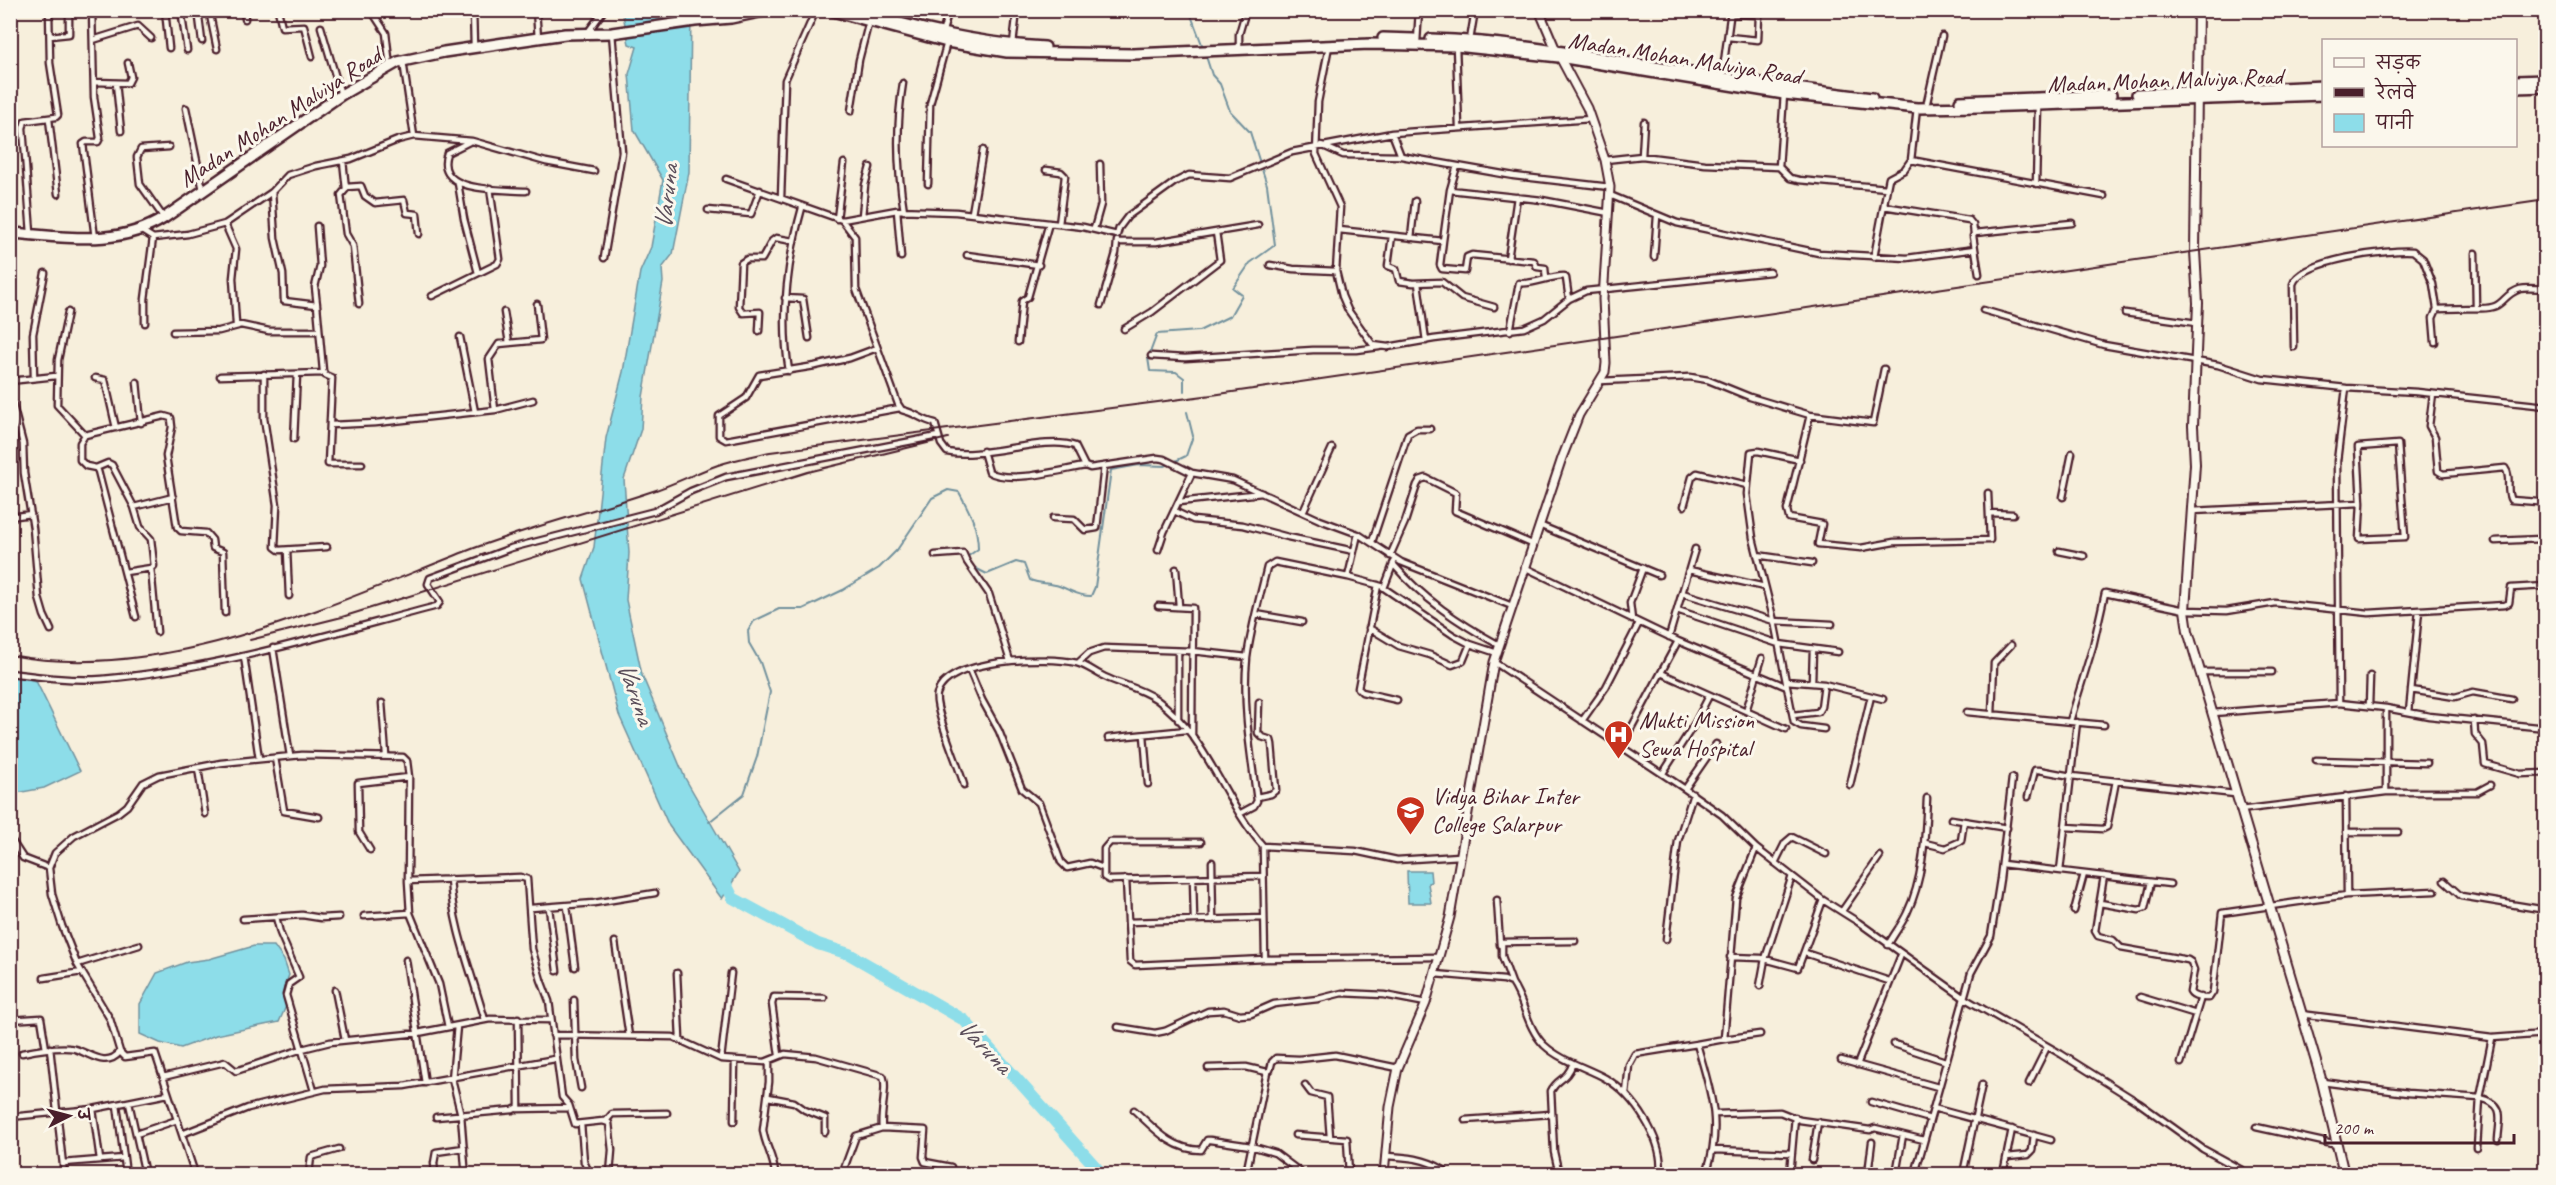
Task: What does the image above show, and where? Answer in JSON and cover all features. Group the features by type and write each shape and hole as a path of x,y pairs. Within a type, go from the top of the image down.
{"highway":[{"name":"Madan Mohan Malviya Road","path":"10,233 94,239 142,231 341,95 390,66 403,61 474,47 538,38 588,32 612,33 695,21 744,10"},
{"name":"Madan Mohan Malviya Road","path":"716,16 731,18 769,10"},
{"name":"Madan Mohan Malviya Road","path":"829,10 873,16"},
{"name":"Madan Mohan Malviya Road","path":"854,10 944,38 1007,52 1189,51 1470,40 1784,94 1917,108 2197,96 2322,95"},
{"name":"Madan Mohan Malviya Road","path":"944,38 1013,46 1189,51"},
{"name":"Madan Mohan Malviya Road","path":"1212,50 1330,40 1418,42 1558,54"},
{"path":"1558,54 1785,87 1927,102 2197,96 2322,86"},
{"path":"2517,81 2546,80"},
{"path":"2517,88 2546,87"}],"main road":[{"path":"2198,10 2195,251 2197,323 2192,511 2185,610 2188,631 2235,794 2322,1082 2343,1174"}],"street":[{"path":"31,234 23,128 25,121 49,119 58,115 50,63 49,10"},
{"path":"50,36 69,34 69,10"},
{"path":"92,10 94,82 100,139 83,144 94,239"},
{"path":"165,10 169,48"},
{"path":"181,10 187,50"},
{"path":"198,10 202,41"},
{"path":"209,10 217,49"},
{"path":"244,10 245,19"},
{"path":"278,10 282,27 304,26 312,57"},
{"path":"371,10 386,33 390,66"},
{"path":"473,10 474,47"},
{"path":"536,10 538,38"},
{"path":"588,32 604,10"},
{"path":"781,198 785,80 816,10"},
{"path":"928,184 929,111 949,10"},
{"path":"1013,46 1017,10"},
{"path":"1239,46 1239,34 1246,10"},
{"path":"1418,42 1419,10"},
{"path":"1470,40 1475,10"},
{"path":"1384,1174 1390,1107 1398,1068 1426,1003 1450,917 1494,662 1538,524 1579,415 1605,372 1608,351 1604,287 1610,191 1605,160 1591,119 1539,10"},
{"path":"1722,78 1731,12 1759,15 1758,40 1728,38"},
{"path":"851,111 873,16"},
{"path":"93,40 138,26 151,38"},
{"path":"321,27 341,95"},
{"path":"604,258 622,152 612,33"},
{"path":"1927,102 1942,36"},
{"path":"1329,46 1318,102 1318,160 1339,200 1336,271 1348,310 1373,345 1379,347"},
{"path":"1456,46 1459,127"},
{"path":"403,61 414,136"},
{"path":"94,82 128,83 131,80 128,63"},
{"path":"116,83 121,130"},
{"path":"903,83 898,129 900,186 904,211"},
{"path":"1779,168 1784,94"},
{"path":"2036,184 2038,104"},
{"path":"186,108 202,190"},
{"path":"1874,257 1889,178 1904,170 1911,159 1917,108"},
{"path":"49,119 58,194"},
{"path":"1101,305 1119,228 1128,216 1175,182 1189,175 1230,178 1292,152 1318,145 1392,133 1591,119"},
{"path":"1642,156 1644,122"},
{"path":"1392,133 1401,156"},
{"path":"142,231 153,238 188,234 225,224 272,192 281,179 296,171 343,161 414,136 472,141 546,162 594,171"},
{"path":"472,141 450,150 445,159 448,174 458,183 526,191"},
{"path":"1318,145 1343,155 1401,156 1610,191 1656,216 1677,223 1819,253 1874,257 1922,257 1975,249"},
{"path":"164,218 140,184 137,157 141,149 169,147"},
{"path":"972,213 983,150"},
{"path":"1605,160 1642,156 1705,164 1779,168 1790,178 1799,180 1887,188"},
{"path":"1911,159 2104,196"},
{"path":"343,161 346,187 345,192 340,195 346,234 353,246 359,304"},
{"path":"844,163 839,220 855,237 856,289 900,408"},
{"path":"1094,229 1101,204 1100,164"},
{"path":"1457,166 1450,190 1440,265 1442,269 1465,272 1469,255 1534,261 1537,267 1545,268 1546,278"},
{"path":"862,216 865,185 870,167"},
{"path":"1046,170 1061,172 1065,176 1059,224"},
{"path":"726,179 839,220 897,210 972,213 1094,229 1117,235"},
{"path":"458,183 464,219 478,273"},
{"path":"346,187 361,186 365,196 375,203 404,200 407,213 417,214 419,234"},
{"path":"432,296 497,264 501,255 490,188"},
{"path":"708,210 751,214 760,190"},
{"path":"1450,190 1516,197 1609,213"},
{"path":"272,192 276,238 283,274 284,301 317,305"},
{"path":"1508,259 1516,197"},
{"path":"1411,238 1415,201"},
{"path":"1884,206 1969,220 1973,225 1979,274"},
{"path":"789,371 784,339 786,298 793,241 802,208"},
{"path":"897,210 901,257"},
{"path":"1654,257 1656,216"},
{"path":"1018,342 1022,301 1028,297 1039,265 1049,223"},
{"path":"225,224 236,249 233,278 234,321 238,326"},
{"path":"1974,234 2072,224"},
{"path":"1117,242 1156,242 1258,225"},
{"path":"317,226 320,266 315,287 324,373"},
{"path":"1339,230 1443,241"},
{"path":"1125,329 1152,312 1220,260 1216,232"},
{"path":"1392,236 1388,267 1396,270 1399,281 1442,282 1462,298 1494,308"},
{"path":"145,323 145,299 153,238"},
{"path":"759,331 760,312 743,313 739,307 741,263 747,259 762,259 776,238 793,241"},
{"path":"2294,347 2293,284 2298,275 2314,267 2360,255 2413,251 2423,259 2433,284 2437,309 2433,318 2435,342"},
{"path":"2475,253 2476,308"},
{"path":"968,255 1039,265"},
{"path":"1270,265 1293,269 1336,271"},
{"path":"1151,356 1185,358 1314,350 1357,350 1510,331 1535,324 1569,299 1586,291 1604,287 1770,272"},
{"path":"34,378 33,334 45,273"},
{"path":"1510,331 1518,284 1530,284 1546,278 1566,277 1569,299"},
{"path":"1418,283 1426,341"},
{"path":"2437,309 2489,309 2500,306 2519,290 2546,289"},
{"path":"786,298 803,299 809,338"},
{"path":"495,410 489,358 497,345 541,340 537,304"},
{"path":"1983,310 2104,345 2196,363 2218,365 2262,379 2546,406"},
{"path":"68,312 56,376 57,405 84,435"},
{"path":"504,312 509,344"},
{"path":"2125,313 2197,323"},
{"path":"173,332 219,331 238,326 269,331 319,331"},
{"path":"460,337 475,412"},
{"path":"877,348 850,358 789,371 764,373 756,378 746,398 719,416 720,438 735,438 900,408 914,412 922,419 934,423 947,452 983,452 1069,444 1079,451 1085,466"},
{"path":"1600,381 1674,377 1699,379 1810,415 1873,423 1884,369"},
{"path":"220,376 324,373 332,378 328,464 362,464"},
{"path":"264,374 264,418 277,505 276,550 327,547"},
{"path":"294,439 297,374"},
{"path":"10,381 56,376"},
{"path":"95,378 105,380 116,428"},
{"path":"137,382 141,423"},
{"path":"2339,703 2337,461 2346,388"},
{"path":"10,394 23,444 24,473 31,514 39,598 51,630"},
{"path":"2433,394 2429,426 2435,437 2438,471 2443,474 2505,468 2508,473 2508,495 2511,500 2538,502 2542,505 2543,534 2541,539 2495,541"},
{"path":"331,425 376,423 495,410 533,400"},
{"path":"1810,415 1787,510 1789,518 1822,524 1818,544 1861,548 1894,542 1990,540 1989,493"},
{"path":"84,435 164,416 171,418 172,427 166,456 178,530 206,533 212,540 213,548 224,555 225,613"},
{"path":"1372,543 1408,434 1417,429 1430,429"},
{"path":"84,435 80,443 80,460 86,466 96,468 108,463 112,465 134,507 140,527 151,539 154,563 151,568 157,632"},
{"path":"10,674 53,679 102,679 244,656 437,606 440,602 439,597 428,584 430,578 511,548 655,511 691,491 726,477 938,436"},
{"path":"2398,444 2405,537 2359,539 2361,503 2358,447 2398,444"},
{"path":"1303,512 1332,448"},
{"path":"1800,460 1758,451 1751,452 1747,485 1748,507 1793,715 1797,725 1824,729"},
{"path":"983,452 989,472 999,476 1032,475 1085,466 1164,459 1192,473 1221,477 1358,534 1390,556 1425,597 1498,649"},
{"path":"2063,497 2072,453"},
{"path":"1053,518 1074,519 1085,530 1097,528 1104,466"},
{"path":"96,468 111,511 136,617"},
{"path":"1158,550 1192,473"},
{"path":"1684,506 1692,477 1697,473 1747,485"},
{"path":"1390,556 1405,522 1419,480 1426,478 1456,493 1455,512 1532,544"},
{"path":"1179,502 1262,493"},
{"path":"134,507 173,497"},
{"path":"2192,511 2361,503"},
{"path":"1174,512 1193,520 1243,525 1354,551"},
{"path":"1989,513 2013,514"},
{"path":"10,517 31,514"},
{"path":"1538,524 1659,575"},
{"path":"1348,577 1358,534"},
{"path":"1669,637 1695,549"},
{"path":"287,550 289,596"},
{"path":"2059,551 2084,556"},
{"path":"935,555 963,553 989,594 1010,661"},
{"path":"1757,555 1812,563"},
{"path":"1241,813 1256,804 1257,797 1246,703 1247,657 1267,567 1270,564 1275,562 1378,585 1470,644 1498,649"},
{"path":"1384,588 1394,562"},
{"path":"1394,562 1512,606"},
{"path":"1524,567 1669,637 1757,674 1787,684 1812,682 1883,699"},
{"path":"125,572 151,568"},
{"path":"1632,620 1630,603 1643,568"},
{"path":"1176,569 1179,606"},
{"path":"1689,570 1765,587"},
{"path":"1378,585 1358,688 1362,692 1396,700"},
{"path":"2060,871 2073,721 2105,593 2185,610 2227,611 2275,603 2369,613 2505,605 2509,603 2511,588 2546,586"},
{"path":"1682,593 1774,621 1832,624"},
{"path":"1158,606 1193,608 1192,735"},
{"path":"1677,610 1779,644 1838,652"},
{"path":"2409,712 2419,611"},
{"path":"1256,614 1302,622"},
{"path":"1582,721 1606,687 1639,623"},
{"path":"1369,628 1399,646 1430,655 1452,665 1462,661 1470,644"},
{"path":"1621,747 1678,641"},
{"path":"1992,715 1994,663 2011,645"},
{"path":"273,648 290,756"},
{"path":"1078,663 1089,653 1104,648 1192,651 1247,657"},
{"path":"1812,682 1813,649"},
{"path":"1178,651 1178,720"},
{"path":"244,656 260,759"},
{"path":"1746,711 1762,658"},
{"path":"964,784 937,711 936,700 937,691 944,682 969,669 1010,661 1044,660 1078,663 1156,699 1192,735 1263,846 1265,959"},
{"path":"1494,662 1663,773 1722,815 1756,848 1823,900 1842,911 1964,999 2139,1103 2203,1149 2250,1174"},
{"path":"969,669 982,700 999,731 1022,789 1034,797 1042,810 1061,862 1068,868 1090,863 1103,868"},
{"path":"2201,672 2272,672"},
{"path":"1661,673 1786,729"},
{"path":"2369,706 2370,676"},
{"path":"1793,715 1818,712 1821,707 1824,684"},
{"path":"2411,690 2455,697 2474,692 2512,699"},
{"path":"1663,773 1695,723 1709,696"},
{"path":"1850,785 1871,696"},
{"path":"1257,797 1274,793 1276,785 1271,740 1258,733 1259,702"},
{"path":"382,703 386,755"},
{"path":"2213,713 2339,703 2546,728"},
{"path":"2386,708 2386,792"},
{"path":"1967,712 2104,724"},
{"path":"2474,720 2475,734 2483,744 2485,764 2520,774 2546,773"},
{"path":"1108,738 1187,730"},
{"path":"1144,735 1148,784"},
{"path":"1685,789 1716,744"},
{"path":"195,1174 155,1053 125,1057 120,1052 110,1019 77,964 52,894 49,868 55,853 74,836 127,806 143,783 159,775 290,756 386,755 403,757 407,761 409,777 410,913 439,984 448,1027"},
{"path":"275,758 284,811 319,817"},
{"path":"2316,760 2427,763"},
{"path":"198,768 205,813"},
{"path":"2028,797 2035,770 2235,794"},
{"path":"370,850 359,832 358,783 409,777"},
{"path":"1941,1174 1916,1172 1971,973 1991,936 2012,778"},
{"path":"2065,826 2103,829 2108,827 2116,781"},
{"path":"2240,810 2386,792 2477,792 2490,785"},
{"path":"1666,939 1678,841 1692,794"},
{"path":"2346,796 2347,895"},
{"path":"1888,945 1907,913 1925,843 1927,798"},
{"path":"1951,819 2007,828"},
{"path":"1925,843 1945,848 1961,841 1964,821"},
{"path":"2346,832 2398,832"},
{"path":"1775,863 1785,843 1792,837 1826,854"},
{"path":"10,838 23,858 49,868"},
{"path":"1201,842 1110,842 1104,846 1105,879 1262,876"},
{"path":"1263,846 1355,850 1397,860 1460,856"},
{"path":"1724,1039 1736,898 1756,848"},
{"path":"1842,911 1880,856"},
{"path":"1212,861 1213,920"},
{"path":"2002,864 2169,884"},
{"path":"2074,911 2084,874"},
{"path":"1760,986 1792,876"},
{"path":"2104,876 2095,932 2098,936 2113,940 2121,948 2191,962 2193,970 2190,992 2193,996 2209,998 2213,992 2222,913 2347,895 2435,891"},
{"path":"408,881 524,877 529,883 532,949 549,1001 555,1059 562,1097 570,1108 573,1122 581,1124 606,1121"},
{"path":"1193,878 1194,920"},
{"path":"450,879 460,942 485,1020"},
{"path":"1126,879 1130,961 1135,965 1265,959 1438,957"},
{"path":"2444,881 2461,896 2546,910"},
{"path":"2100,903 2145,908 2151,882"},
{"path":"531,908 567,906 655,893"},
{"path":"1497,900 1502,956 1524,1011 1542,1042 1553,1052 1608,1080 1626,1095 1657,1141 1661,1160 1660,1174"},
{"path":"1730,957 1766,959 1798,968 1823,900"},
{"path":"567,906 575,967"},
{"path":"549,908 557,971"},
{"path":"364,916 410,913"},
{"path":"243,919 302,915 339,917"},
{"path":"276,917 280,933 299,977 289,984 286,995 314,1091"},
{"path":"1128,922 1263,918"},
{"path":"1500,945 1506,941 1575,942"},
{"path":"615,942 629,1036"},
{"path":"77,964 139,945"},
{"path":"1805,953 1890,981"},
{"path":"1857,1065 1901,955"},
{"path":"406,960 425,1083"},
{"path":"45,978 81,972"},
{"path":"721,1059 731,972"},
{"path":"677,973 680,1039"},
{"path":"1435,974 1504,980 1512,983"},
{"path":"334,990 345,1040"},
{"path":"1118,1027 1155,1033 1165,1031 1208,1011 1224,1010 1239,1015 1251,1014 1274,1004 1318,999 1342,993 1384,995 1426,1003"},
{"path":"779,1055 772,1004 774,997 824,998"},
{"path":"2139,997 2196,1014"},
{"path":"2181,1063 2201,997"},
{"path":"574,1000 576,1060 581,1089"},
{"path":"2301,1014 2492,1038 2546,1034"},
{"path":"10,1020 41,1018 48,1048 64,1174"},
{"path":"163,1077 225,1062 236,1071 302,1049 345,1040 418,1033 485,1020 518,1018 551,1020"},
{"path":"517,1109 520,1103 518,1018"},
{"path":"456,1026 453,1079 461,1115 465,1166"},
{"path":"1626,1095 1629,1065 1635,1054 1760,1034"},
{"path":"552,1035 661,1036 680,1039 721,1059 735,1061 769,1061 779,1055 816,1056 883,1076 886,1084 881,1106 882,1128"},
{"path":"2477,1148 2481,1098 2492,1038"},
{"path":"1697,1044 1716,1114 1714,1150 1707,1171"},
{"path":"1894,1044 1945,1061"},
{"path":"22,1053 48,1048 71,1047 98,1059 116,1056 120,1052"},
{"path":"2029,1083 2047,1047"},
{"path":"1246,1174 1267,1072 1276,1058 1299,1059 1335,1055 1398,1068"},
{"path":"182,1134 248,1108 314,1091 346,1087 386,1089 453,1079 555,1059"},
{"path":"1841,1060 1938,1087"},
{"path":"734,1122 735,1061"},
{"path":"769,1061 764,1137 773,1157 775,1174"},
{"path":"1559,1174 1554,1152 1551,1091 1556,1083 1568,1076 1573,1063"},
{"path":"1208,1068 1246,1067 1267,1072"},
{"path":"2322,1082 2408,1093 2481,1098 2495,1103 2499,1109 2498,1140"},
{"path":"1963,1174 1982,1084"},
{"path":"1305,1085 1311,1093 1327,1097 1330,1137"},
{"path":"10,1117 93,1109 168,1094"},
{"path":"768,1097 794,1102 805,1110 822,1114 825,1118 825,1132"},
{"path":"1871,1102 1930,1119"},
{"path":"129,1103 145,1174"},
{"path":"117,1105 126,1174"},
{"path":"1933,1107 2051,1140"},
{"path":"436,1118 517,1109 570,1108"},
{"path":"93,1109 100,1160"},
{"path":"1134,1110 1162,1136 1177,1146 1201,1150 1207,1140 1251,1146 1275,1153 1303,1174"},
{"path":"1716,1114 1774,1111 1818,1122 1870,1130 1875,1128 1924,1140"},
{"path":"606,1121 607,1117 612,1114 667,1113"},
{"path":"1464,1120 1551,1114"},
{"path":"1790,1174 1795,1117"},
{"path":"136,1134 177,1120"},
{"path":"606,1121 610,1127 612,1150 610,1174"},
{"path":"1812,1160 1818,1122"},
{"path":"581,1124 584,1162 590,1174"},
{"path":"2256,1127 2337,1145"},
{"path":"842,1174 856,1136 882,1128 925,1130 923,1157 925,1162 951,1167"},
{"path":"2004,1174 2012,1129"},
{"path":"1295,1135 1345,1138 1348,1142 1349,1174"},
{"path":"1896,1174 1903,1135"},
{"path":"2007,1158 2028,1155 2032,1151 2034,1135"},
{"path":"1868,1174 1872,1142"},
{"path":"435,1174 434,1156 436,1152 464,1148"},
{"path":"309,1174 311,1157 339,1149"},
{"path":"1714,1150 1792,1153"},
{"path":"1385,1156 1417,1158 1435,1164 1444,1170"},
{"path":"63,1163 124,1158"},
{"path":"639,1174 675,1174"}],"water":[{"path":"616,11 691,11 689,172 673,254 662,268 663,282 643,397 641,429 624,479 629,553 626,600 642,675 685,778 739,872 722,899 669,826 619,715 583,579 594,547 606,438 623,372 640,272 651,247 663,180 634,130 629,74 637,47 629,44 623,15"},
{"path":"11,675 36,681 80,771 44,788 17,793 11,777"},
{"path":"1407,871 1430,871 1431,882 1428,883 1431,903 1408,903"},
{"path":"254,946 274,946 284,960 289,975 284,988 287,1004 279,1022 216,1035 181,1048 160,1043 140,1034 140,1004 157,973 187,962 209,959"}],"waterway":[{"path":"1189,10 1203,47"},
{"path":"1184,391 1184,378 1176,372 1150,371 1148,358 1157,334 1199,331 1230,316 1242,295 1233,288 1250,263 1275,245 1267,185 1250,132 1230,111 1220,84 1212,75 1205,53"},
{"path":"709,822 744,794 757,757 770,692 760,662 749,643 748,631 754,621 779,609 803,609 843,590 879,568 897,550 932,498 948,490 959,492 975,527 978,549 967,557 973,567 987,574 1016,562 1024,564 1030,580 1091,596 1095,587 1111,470 1139,465 1165,466 1186,456 1193,436 1187,412"},
{"name":"Varuna","path":"722,876 733,898 818,944 849,954 964,1020 1102,1174"}],"railway":[{"path":"10,655 68,661 126,659 184,650 242,635 356,595 487,543 627,500 724,463 770,452 1212,395 2546,200"},
{"path":"250,640 342,617 808,472 948,438"}],"place":[{"name":"Mukti Mission Sewa Hospital","path":"1618,760"},
{"name":"Vidya Bihar Inter College Salarpur","path":"1411,836"}]}
